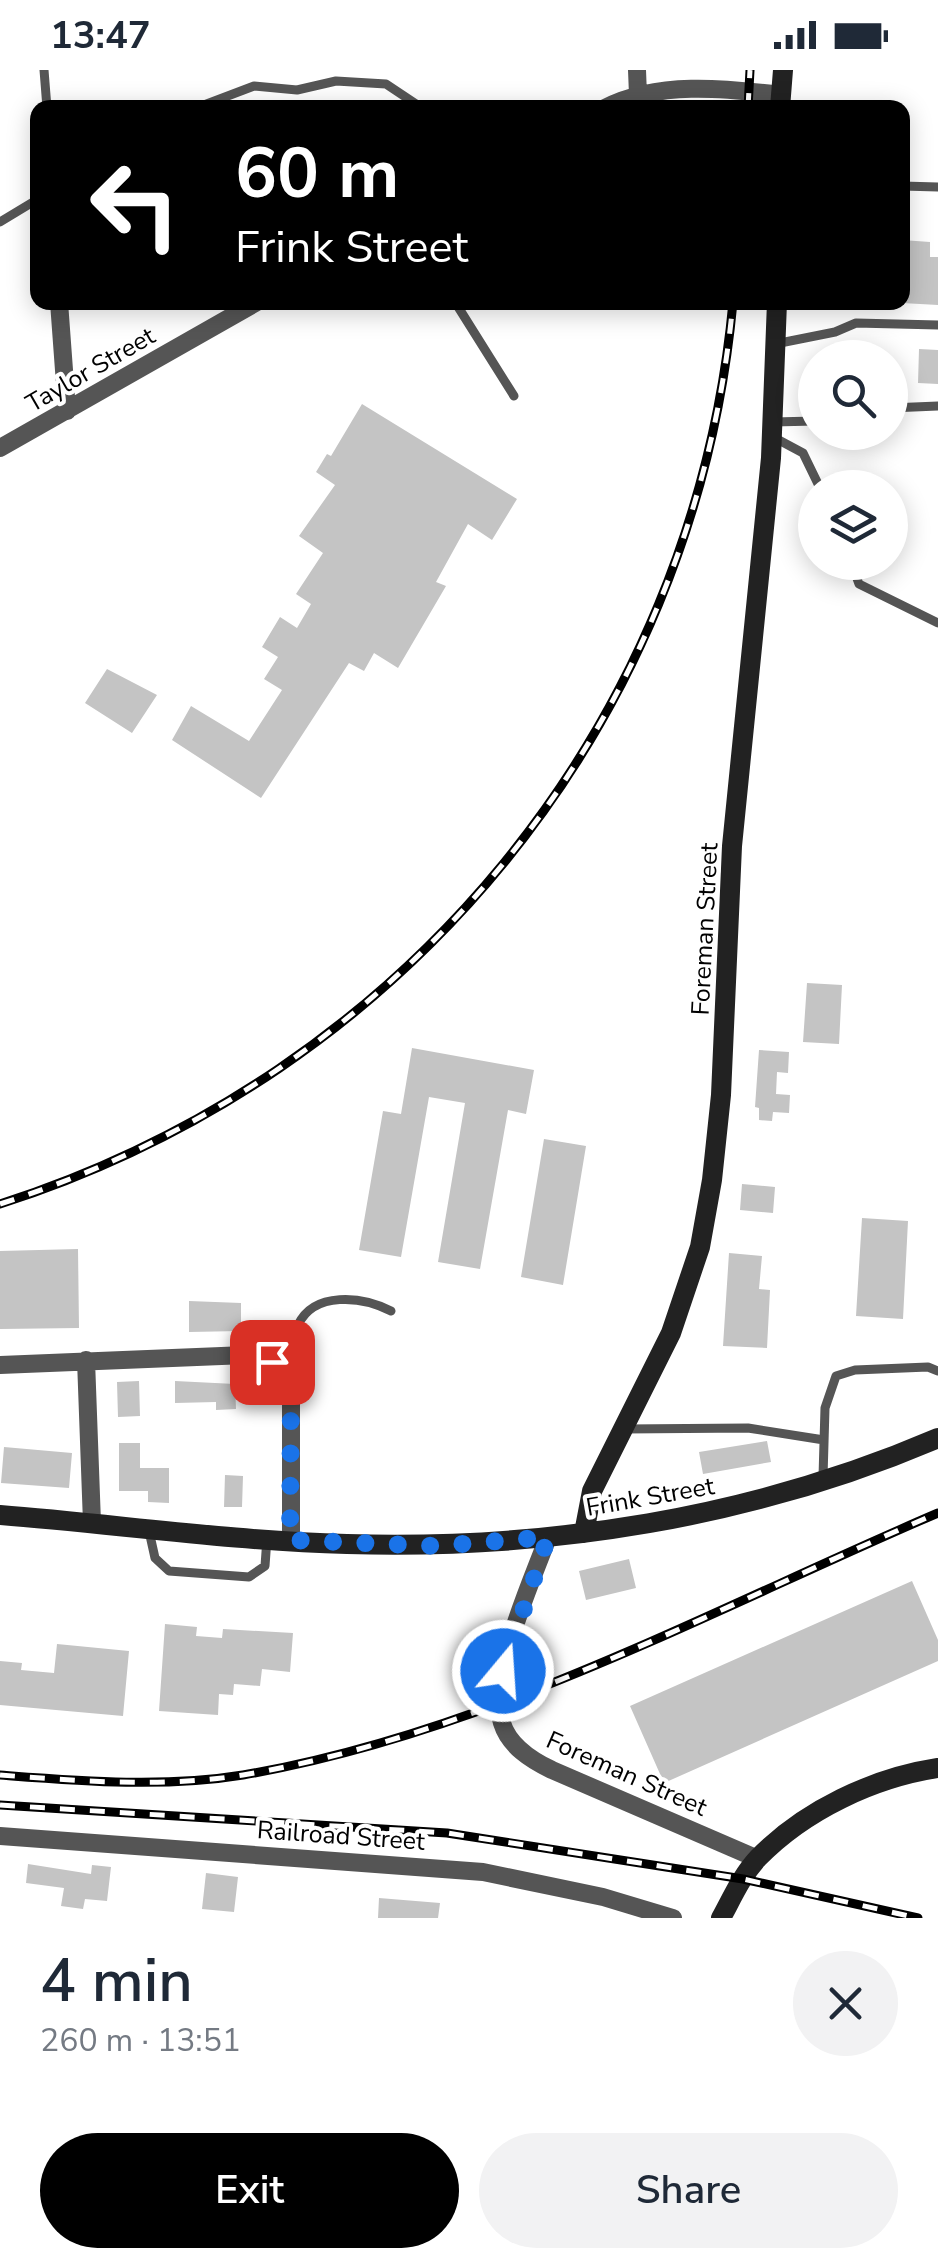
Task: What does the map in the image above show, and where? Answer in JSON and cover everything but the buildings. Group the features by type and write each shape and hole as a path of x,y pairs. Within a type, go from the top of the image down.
{"street":[{"path":"637,70 638,95"},
{"path":"780,100 783,70"},
{"path":"625,100 638,95 711,90 774,100"},
{"path":"60,310 66,411"},
{"name":"Taylor Street","path":"0,448 244,310"},
{"name":"Foreman Street","path":"584,1533 592,1492 658,1363 689,1284 712,1180 721,1096 732,846 773,429 777,310"},
{"path":"0,1365 246,1355 272,1362 282,1371 291,1396 290,1540"},
{"path":"86,1360 92,1523"},
{"name":"Frink Street","path":"0,1515 290,1540 437,1546 548,1537 740,1506 823,1481 938,1438"},
{"name":"Foreman Street","path":"548,1537 503,1671 499,1704 509,1737 539,1764 758,1859"},
{"path":"722,1918 758,1859 818,1811 900,1775 938,1768"},
{"name":"Railroad Street","path":"0,1836 484,1872 603,1897 673,1918"}],"lane":[{"path":"44,70 46,100"},
{"path":"217,100 254,86 298,90 336,81 386,84 410,100"},
{"path":"910,186 938,187"},
{"path":"0,222 30,204"},
{"path":"460,310 514,396"},
{"path":"775,344 836,332 856,323 938,326"},
{"path":"908,407 938,406"},
{"path":"773,429 798,424"},
{"path":"773,429 803,453 811,470"},
{"path":"858,580 938,622"},
{"path":"282,1371 297,1326 313,1306 331,1300 368,1302 391,1311"},
{"path":"823,1481 825,1408 836,1376 855,1370 928,1367 938,1371"},
{"path":"624,1429 748,1428 824,1440"},
{"path":"148,1528 155,1558 169,1571 249,1577 265,1566 267,1538"}],"railway":[{"path":"748,100 750,70"},
{"path":"0,1204 146,1146 279,1068 399,974 503,864 590,740 659,604 707,457 732,310"},
{"path":"0,1775 183,1781 243,1775 334,1756 423,1730 597,1665 938,1513"},
{"path":"0,1805 447,1833 743,1879 918,1918"}],"route":[{"path":"272,1362 282,1371 291,1396 290,1540 437,1546 548,1537 503,1671"}]}
